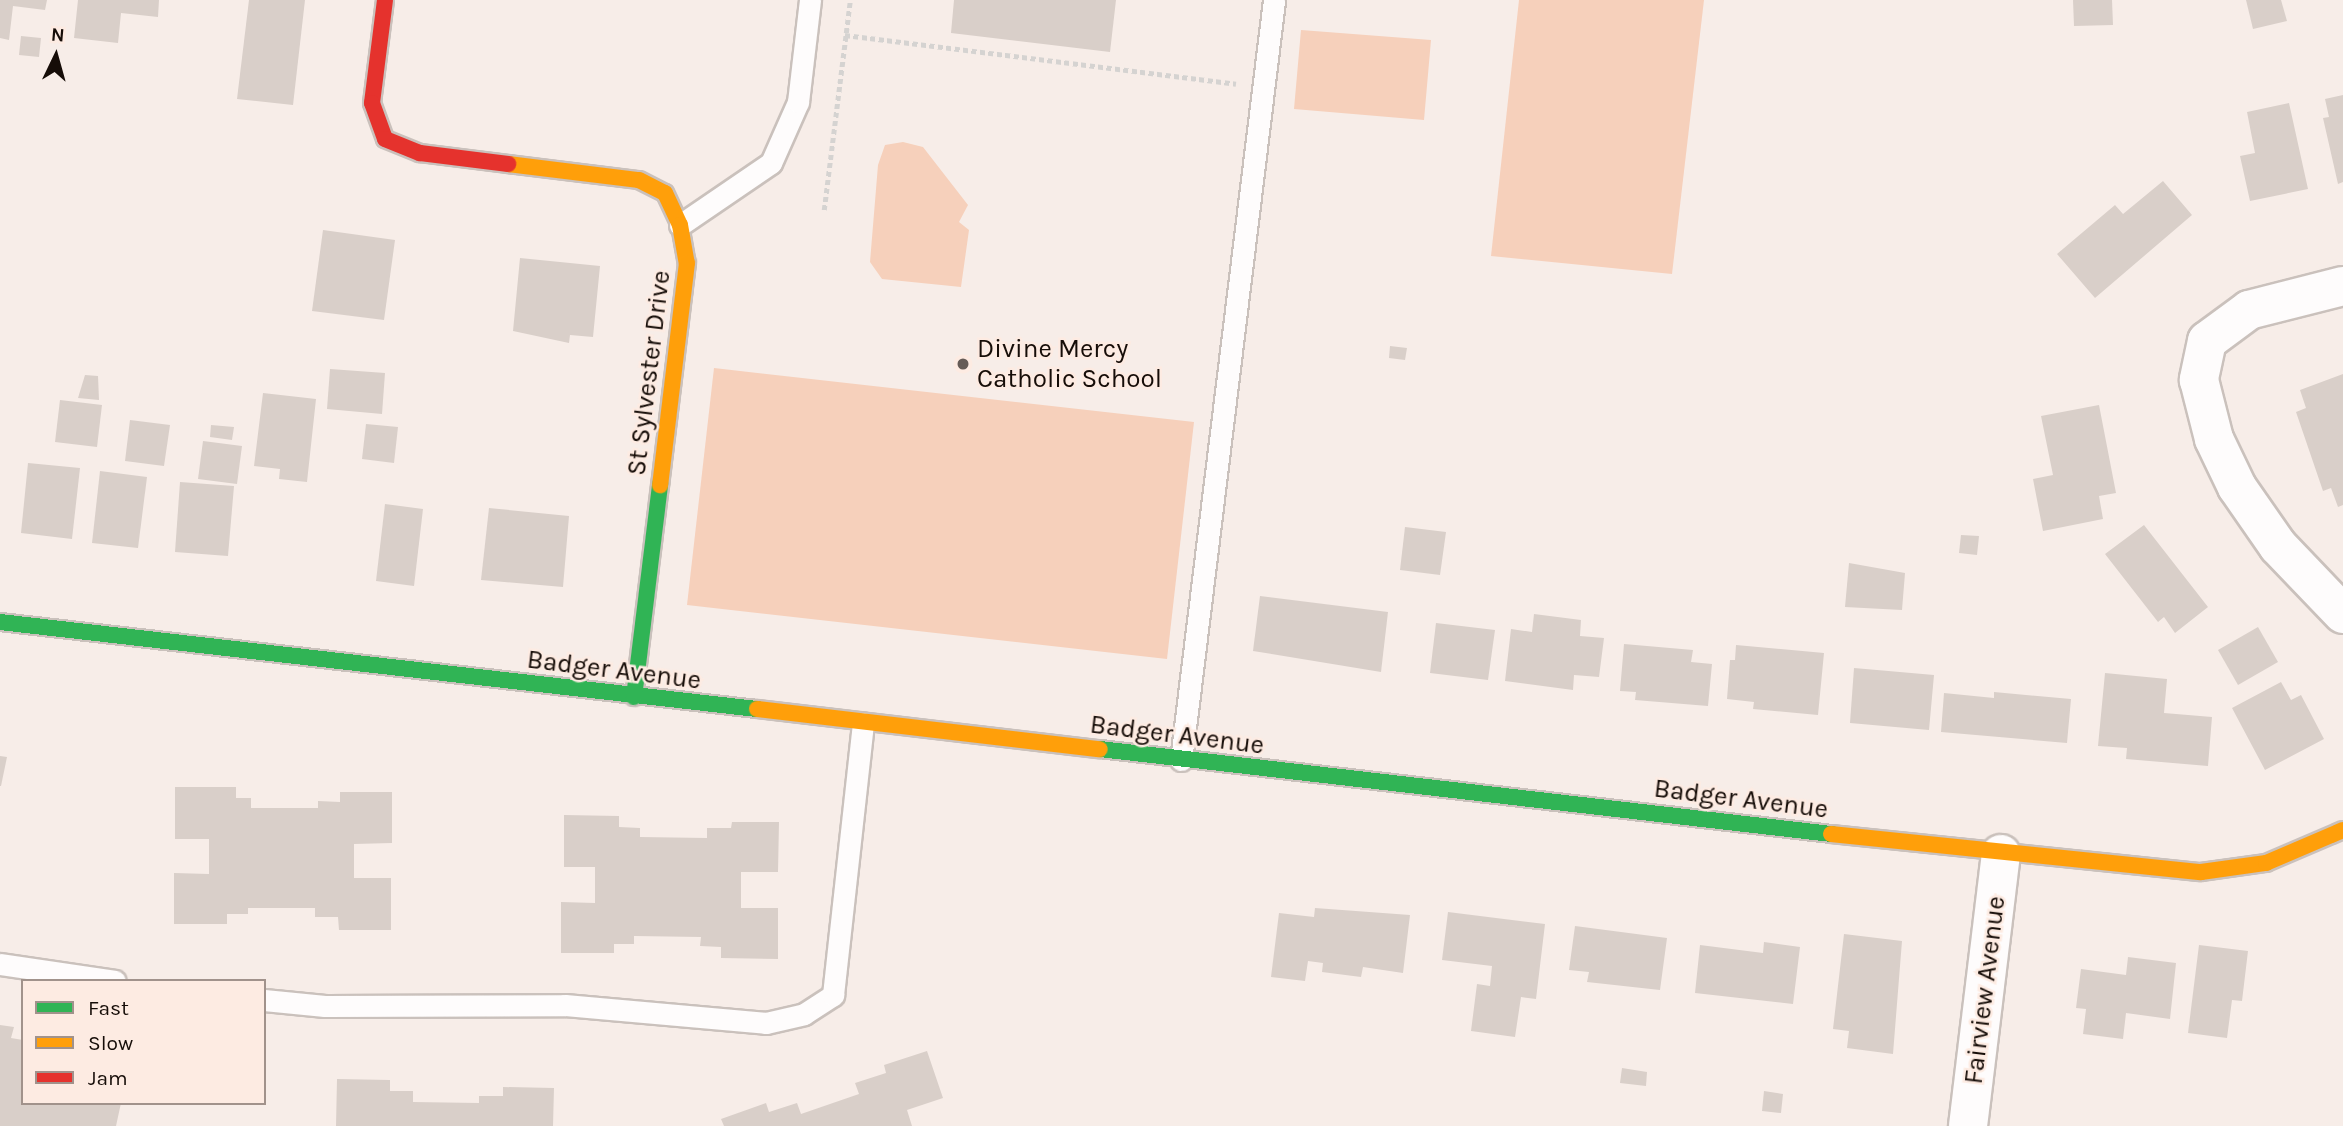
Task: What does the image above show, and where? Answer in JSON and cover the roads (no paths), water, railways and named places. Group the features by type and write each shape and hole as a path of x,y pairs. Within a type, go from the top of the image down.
{"street":[{"name":"St Sylvester Drive","path":"384,0 372,103 385,139 420,153 639,180 665,193 680,225 687,263 634,697"},
{"path":"2343,286 2249,310 2207,341 2199,380 2214,439 2237,487 2278,546 2343,614"},
{"name":"Badger Avenue","path":"0,622 2001,854 2201,872 2266,863 2343,830"},
{"name":"Fairview Avenue","path":"1968,1126 2001,854"}],"lane":[{"path":"680,225 771,163 797,102 810,0"},
{"path":"1181,760 1274,0"},
{"path":"266,1000 325,1006 565,1005 766,1023 804,1014 833,995 863,724"},
{"path":"0,964 101,979"}],"place":[{"name":"Divine Mercy Catholic School","path":"963,364"}]}
